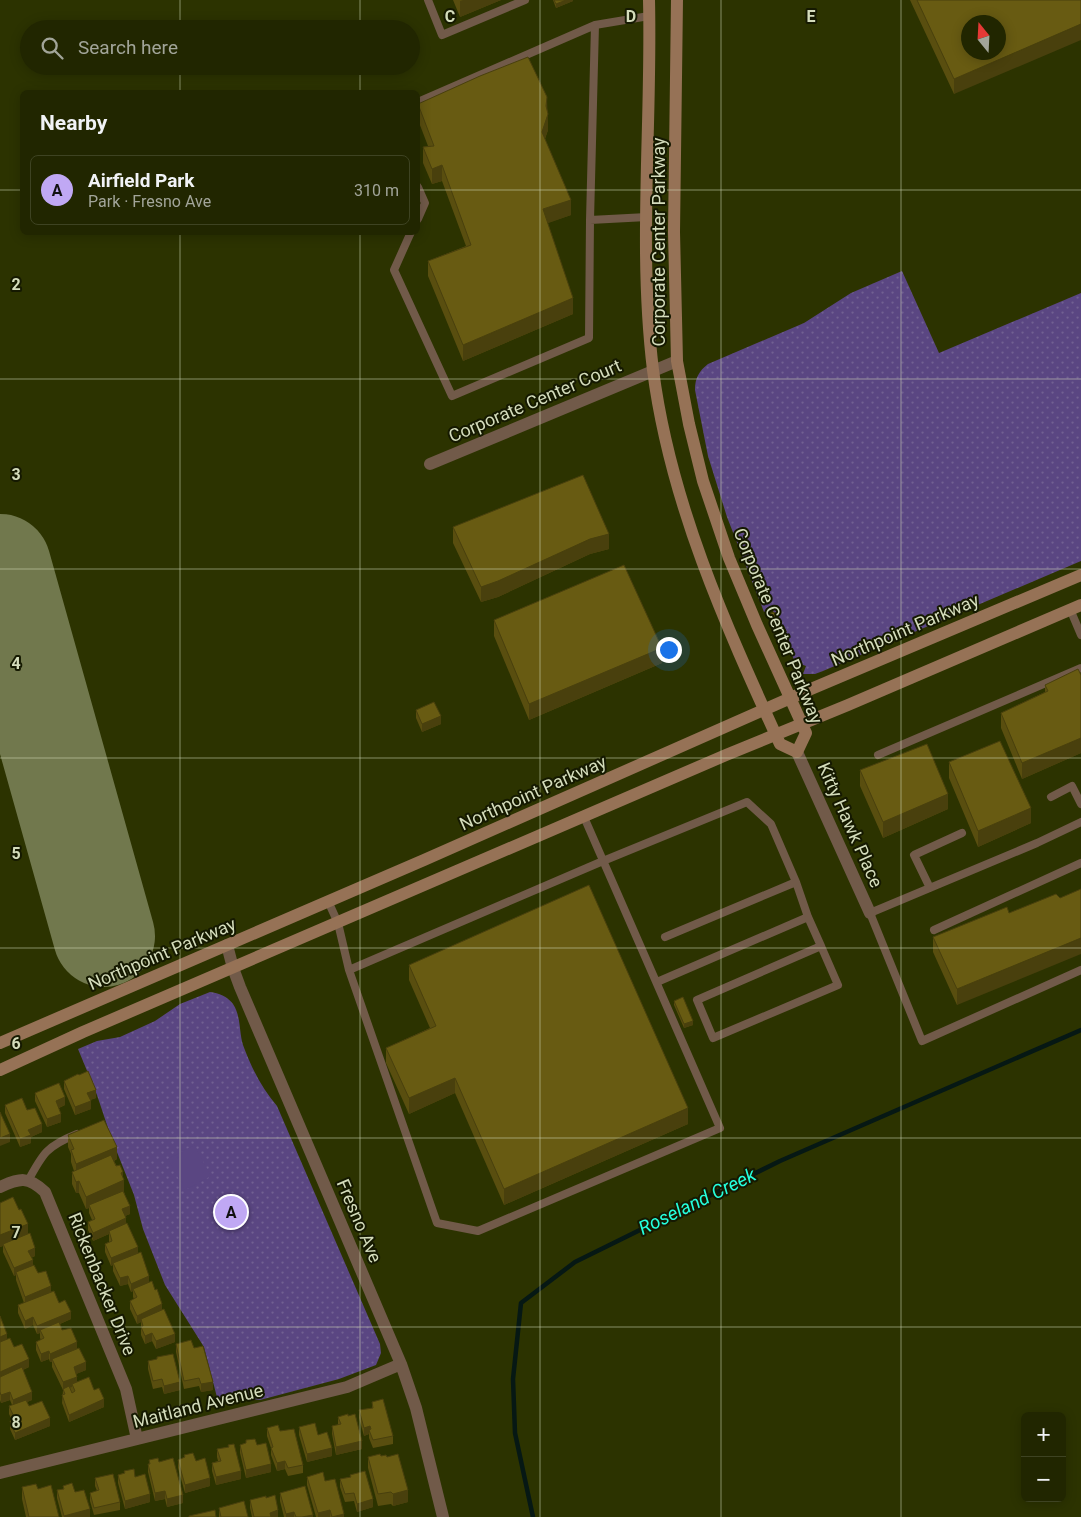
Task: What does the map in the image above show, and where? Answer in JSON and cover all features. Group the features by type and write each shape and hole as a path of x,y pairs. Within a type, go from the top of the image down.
{"street":[{"name":"Corporate Center Parkway","path":"649,0 646,288 654,371 669,460 692,534 716,600 764,710 780,744 797,752 806,733 728,558 703,481 689,424 678,361 674,232 676,0"},
{"name":"Corporate Center Court","path":"430,464 678,361"},
{"name":"Northpoint Parkway","path":"0,1043 790,698 1081,574"},
{"path":"0,1070 233,968 1075,607"},
{"name":"Kitty Hawk Place","path":"797,752 870,913"},
{"name":"Fresno Ave","path":"227,945 233,968 401,1364 416,1408 443,1517"},
{"path":"0,1187 23,1179 28,1181"},
{"name":"Rickenbacker Drive","path":"28,1181 35,1183 45,1192 126,1389 138,1439"},
{"name":"Maitland Avenue","path":"0,1474 347,1387 401,1364"}],"lane":[{"path":"428,0 442,35 525,0"},
{"path":"420,101 595,25 649,16"},
{"path":"410,235 394,270 452,396 589,338 595,25"},
{"path":"420,192 425,203 420,214"},
{"path":"590,220 647,217"},
{"path":"1075,607 1081,635"},
{"path":"878,754 1081,668"},
{"path":"1051,797 1081,782"},
{"path":"1072,786 1081,804"},
{"path":"348,970 603,861 747,802 772,824 808,917 821,946 838,985 713,1038 697,1000 821,946"},
{"path":"328,901 338,923 348,970 436,1223 478,1231 720,1128 584,817"},
{"path":"1081,822 1037,843 870,913 922,1041 1081,970"},
{"path":"930,888 914,855 962,833"},
{"path":"934,930 1081,863"},
{"path":"664,937 796,882"},
{"path":"657,982 808,917"},
{"path":"28,1181 40,1159 50,1147 56,1142 82,1132"}],"shaded area":[{"path":"902,271 939,353 1081,293 1081,561 823,671 815,674 803,674 806,666 795,662 787,644 789,642 788,639 785,640 783,634 787,632 784,626 780,628 772,609 764,612 727,517 708,456 695,390 696,382 702,369 708,364 804,323 851,293"},
{"path":"210,992 225,997 231,1001 236,1009 243,1045 257,1077 277,1106 380,1344 381,1353 376,1365 339,1379 260,1400 246,1398 219,1405 204,1347 165,1285 143,1229 134,1195 78,1049 97,1041 120,1037 155,1021 180,1004"},
{"path":"194,1145 211,1176 185,1190 168,1159"}],"building":[{"path":"554,0 566,0 556,4"},
{"path":"917,0 1081,0 1081,24 1006,56 1006,15 961,15 961,60 998,60 954,79"},
{"path":"528,57 547,97 546,106 548,114 542,132 571,200 543,209 573,298 463,345 428,261 471,245 442,165 432,169 423,147 434,146 420,109 420,103"},
{"path":"583,475 609,534 590,539 481,587 453,527"},
{"path":"624,565 662,648 529,704 494,620"},
{"path":"774,612 776,617 773,618 771,613"},
{"path":"1078,669 1081,675 1081,738 1022,763 1001,713 1048,691 1045,685"},
{"path":"434,702 441,716 422,724 416,710"},
{"path":"1000,741 1031,808 978,831 949,762"},
{"path":"927,744 948,794 883,822 860,770"},
{"path":"589,885 688,1108 504,1189 455,1078 409,1098 386,1048 436,1026 409,965"},
{"path":"1081,889 1081,938 957,989 933,937 1007,907 1009,913 1056,894 1060,898"},
{"path":"683,997 693,1021 684,1024 674,1001"},
{"path":"88,1071 96,1090 87,1093 91,1101 75,1107 64,1081"},
{"path":"59,1083 65,1097 56,1101 61,1114 47,1119 35,1093"},
{"path":"22,1098 27,1110 35,1108 42,1124 28,1130 31,1135 20,1139 5,1105"},
{"path":"0,1112 10,1134 0,1138"},
{"path":"104,1120 117,1147 76,1164 71,1150 74,1149 68,1135"},
{"path":"111,1155 116,1166 120,1165 124,1180 86,1197 79,1181 76,1182 72,1172"},
{"path":"123,1191 130,1206 122,1209 126,1218 93,1233 88,1222 95,1219 89,1205"},
{"path":"13,1197 28,1224 0,1235 0,1203"},
{"path":"127,1223 138,1247 111,1258 105,1244 112,1241 109,1231"},
{"path":"30,1233 35,1248 28,1251 33,1260 14,1268 3,1244"},
{"path":"141,1252 149,1276 131,1284 128,1276 120,1278 113,1263"},
{"path":"34,1265 38,1273 46,1271 51,1286 25,1297 16,1272"},
{"path":"152,1281 162,1304 137,1316 130,1301 137,1297 133,1289"},
{"path":"54,1291 59,1303 65,1300 71,1312 37,1326 33,1317 25,1321 18,1305"},
{"path":"164,1309 175,1334 156,1341 152,1333 145,1336 141,1327 143,1326 141,1319"},
{"path":"0,1316 7,1334 0,1337"},
{"path":"59,1322 62,1330 71,1328 77,1342 50,1354 49,1351 41,1354 36,1342 44,1338 40,1330"},
{"path":"10,1338 14,1347 22,1344 29,1359 0,1372 0,1342"},
{"path":"191,1340 194,1348 203,1346 213,1382 201,1384 199,1378 184,1381 176,1344"},
{"path":"79,1348 86,1362 74,1367 77,1377 63,1382 52,1359"},
{"path":"173,1354 180,1382 164,1386 162,1379 153,1381 148,1361"},
{"path":"22,1367 32,1392 13,1400 10,1392 1,1395 0,1377"},
{"path":"89,1377 94,1390 99,1388 104,1399 69,1415 62,1395 65,1394 63,1389 69,1386 72,1393 75,1391 72,1384"},
{"path":"383,1399 393,1436 373,1440 369,1430 371,1429 370,1426 364,1428 359,1410 373,1408 372,1402"},
{"path":"26,1400 29,1406 42,1401 50,1418 15,1433 10,1421 15,1419 9,1406"},
{"path":"348,1414 348,1416 355,1414 362,1441 336,1447 332,1426 341,1424 338,1417"},
{"path":"315,1423 318,1435 327,1432 332,1448 307,1454 299,1427"},
{"path":"278,1425 280,1431 294,1429 303,1465 288,1468 285,1461 277,1463 271,1448 273,1447 267,1428"},
{"path":"255,1439 257,1445 266,1443 271,1464 246,1470 240,1445 246,1443 246,1440"},
{"path":"234,1444 241,1471 216,1477 212,1463 221,1461 217,1449"},
{"path":"193,1453 196,1461 205,1458 210,1478 185,1485 178,1460 185,1457 184,1455"},
{"path":"380,1454 387,1457 398,1454 408,1490 393,1494 391,1492 378,1494 368,1457"},
{"path":"158,1458 159,1462 173,1458 183,1495 167,1499 165,1491 155,1493 148,1464 150,1464 149,1460"},
{"path":"134,1469 135,1477 145,1474 150,1494 125,1501 118,1475 125,1473 124,1471"},
{"path":"365,1471 373,1499 357,1504 354,1493 345,1494 340,1479"},
{"path":"323,1472 325,1481 335,1479 344,1514 332,1517 330,1510 318,1513 307,1477"},
{"path":"113,1474 120,1502 94,1508 90,1493 99,1490 95,1478"},
{"path":"72,1483 75,1492 84,1490 90,1509 64,1516 57,1490 64,1489 63,1486"},
{"path":"36,1484 38,1489 51,1485 59,1517 29,1517 22,1487"},
{"path":"305,1486 313,1515 296,1517 294,1512 286,1514 280,1493"},
{"path":"275,1495 278,1510 270,1513 271,1517 254,1517 250,1500"},
{"path":"244,1501 248,1517 221,1517 219,1508"},
{"path":"215,1510 216,1517 189,1517 189,1516"}],"waterway":[{"name":"Roseland Creek","path":"533,1517 515,1433 513,1379 521,1303 575,1262 780,1161 1081,1030"}],"runway":[{"path":"0,565 104,936"}],"place":[{"name":"Airfield Park","path":"231,1212"}]}
